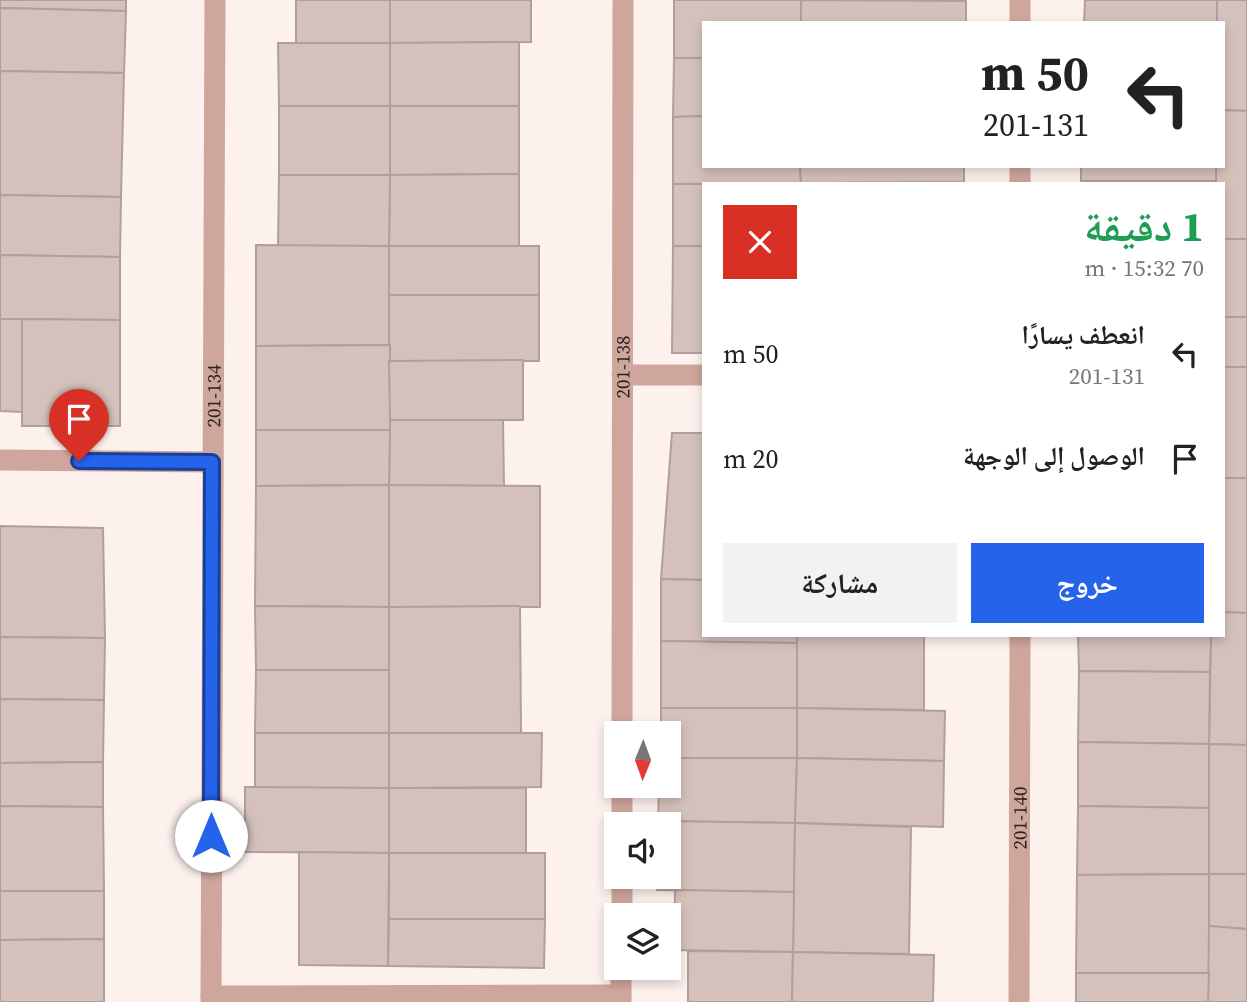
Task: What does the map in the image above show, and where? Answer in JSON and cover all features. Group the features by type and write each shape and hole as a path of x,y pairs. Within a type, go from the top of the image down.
{"street":[{"name":"201-134","path":"211,999 215,0"},
{"name":"201-138","path":"622,721 623,0"},
{"path":"1020,0 1020,21"},
{"path":"622,376 702,375"},
{"path":"0,460 212,462"},
{"name":"201-140","path":"1019,1002 1020,637"},
{"path":"211,999 621,999 621,980"}],"building":[{"path":"0,0 126,0 126,11 0,8"},
{"path":"296,0 390,0 390,43 296,43"},
{"path":"390,0 531,0 531,42 390,43"},
{"path":"674,0 801,0 801,21 702,21 702,58 674,58"},
{"path":"801,0 966,1 966,21 801,21"},
{"path":"1085,0 1217,0 1217,21 1084,21"},
{"path":"1217,0 1247,0 1247,111 1225,110 1225,21 1217,21"},
{"path":"0,8 126,11 124,73 0,71"},
{"path":"519,42 519,106 390,106 390,43"},
{"path":"278,43 390,43 390,106 279,106"},
{"path":"674,58 702,58 702,116 673,117"},
{"path":"0,71 124,73 121,197 0,195"},
{"path":"279,106 390,106 390,175 279,175"},
{"path":"390,106 519,106 519,174 390,175"},
{"path":"1225,110 1247,111 1247,239 1225,239 1225,182 1216,182 1216,168 1225,168"},
{"path":"702,116 702,168 800,168 801,182 673,184 673,117"},
{"path":"800,168 964,168 964,182 801,182"},
{"path":"1081,168 1216,168 1216,181 1081,181"},
{"path":"519,174 519,246 389,246 390,175"},
{"path":"279,175 390,175 389,246 278,246"},
{"path":"1081,181 1216,181 1216,182"},
{"path":"673,184 702,184 702,246 673,246"},
{"path":"0,195 121,197 120,257 0,255"},
{"path":"1225,239 1247,239 1247,317 1225,317"},
{"path":"256,245 389,246 390,345 256,346"},
{"path":"389,246 539,246 539,295 389,295"},
{"path":"673,246 702,246 702,353 672,353"},
{"path":"0,255 120,257 120,320 0,319"},
{"path":"389,295 539,295 539,361 389,361"},
{"path":"1225,317 1247,317 1247,367 1225,367"},
{"path":"0,319 22,319 22,412 0,411"},
{"path":"22,319 120,320 120,426 22,426"},
{"path":"390,345 390,430 256,430 256,346"},
{"path":"523,360 523,420 390,420 389,361"},
{"path":"1225,367 1247,367 1247,478 1225,478"},
{"path":"390,420 503,420 504,486 389,485"},
{"path":"256,430 390,430 389,485 256,486"},
{"path":"672,433 702,433 702,580 661,579"},
{"path":"1225,478 1247,478 1247,613 1225,612"},
{"path":"389,485 389,607 255,606 256,486"},
{"path":"389,485 540,486 540,607 389,607"},
{"path":"0,526 103,528 105,638 0,637"},
{"path":"661,579 702,580 702,637 797,637 797,643 661,641"},
{"path":"255,606 389,607 389,670 256,670"},
{"path":"520,606 521,733 389,733 389,607"},
{"path":"1225,612 1247,613 1247,745 1209,744 1211,637 1225,637"},
{"path":"0,637 105,638 104,700 0,699"},
{"path":"797,637 924,637 924,710 797,708"},
{"path":"1078,637 1211,637 1210,672 1079,671"},
{"path":"661,641 797,643 797,708 661,708"},
{"path":"256,670 389,670 389,733 255,733"},
{"path":"1079,671 1210,672 1209,744 1078,742"},
{"path":"0,699 104,700 103,762 0,763"},
{"path":"661,708 797,708 797,758 681,758 681,721 661,721"},
{"path":"797,708 945,711 944,761 797,758"},
{"path":"255,733 389,733 389,788 255,788"},
{"path":"389,733 542,733 541,787 389,788"},
{"path":"1078,742 1209,744 1209,808 1078,806"},
{"path":"1209,744 1247,745 1247,874 1209,874"},
{"path":"681,758 797,758 795,823 681,821 681,812 658,812 659,798 681,798"},
{"path":"797,758 944,761 943,827 795,823"},
{"path":"103,762 103,807 0,806 0,763"},
{"path":"245,787 389,788 389,853 245,852"},
{"path":"389,788 526,788 526,853 389,853"},
{"path":"0,806 103,807 104,891 0,891"},
{"path":"1078,806 1209,808 1209,874 1077,875"},
{"path":"681,821 795,823 794,892 657,890 681,889"},
{"path":"795,823 911,827 909,954 793,952"},
{"path":"299,852 389,853 388,966 299,965"},
{"path":"389,853 545,853 545,919 389,919"},
{"path":"1209,874 1247,874 1247,929 1209,926"},
{"path":"1209,874 1209,973 1076,973 1077,875"},
{"path":"675,890 794,892 793,952 681,950 681,903 675,903"},
{"path":"0,891 104,891 104,939 0,940"},
{"path":"389,919 545,919 544,968 388,966"},
{"path":"1209,926 1247,929 1247,1002 1208,1002"},
{"path":"104,939 104,1002 0,1002 0,940"},
{"path":"688,951 793,952 792,1002 688,1002"},
{"path":"793,952 934,955 933,1002 792,1002"},
{"path":"1076,973 1209,973 1208,1002 1076,1002"}],"route":[{"path":"79,461 212,462 211,836"}]}
